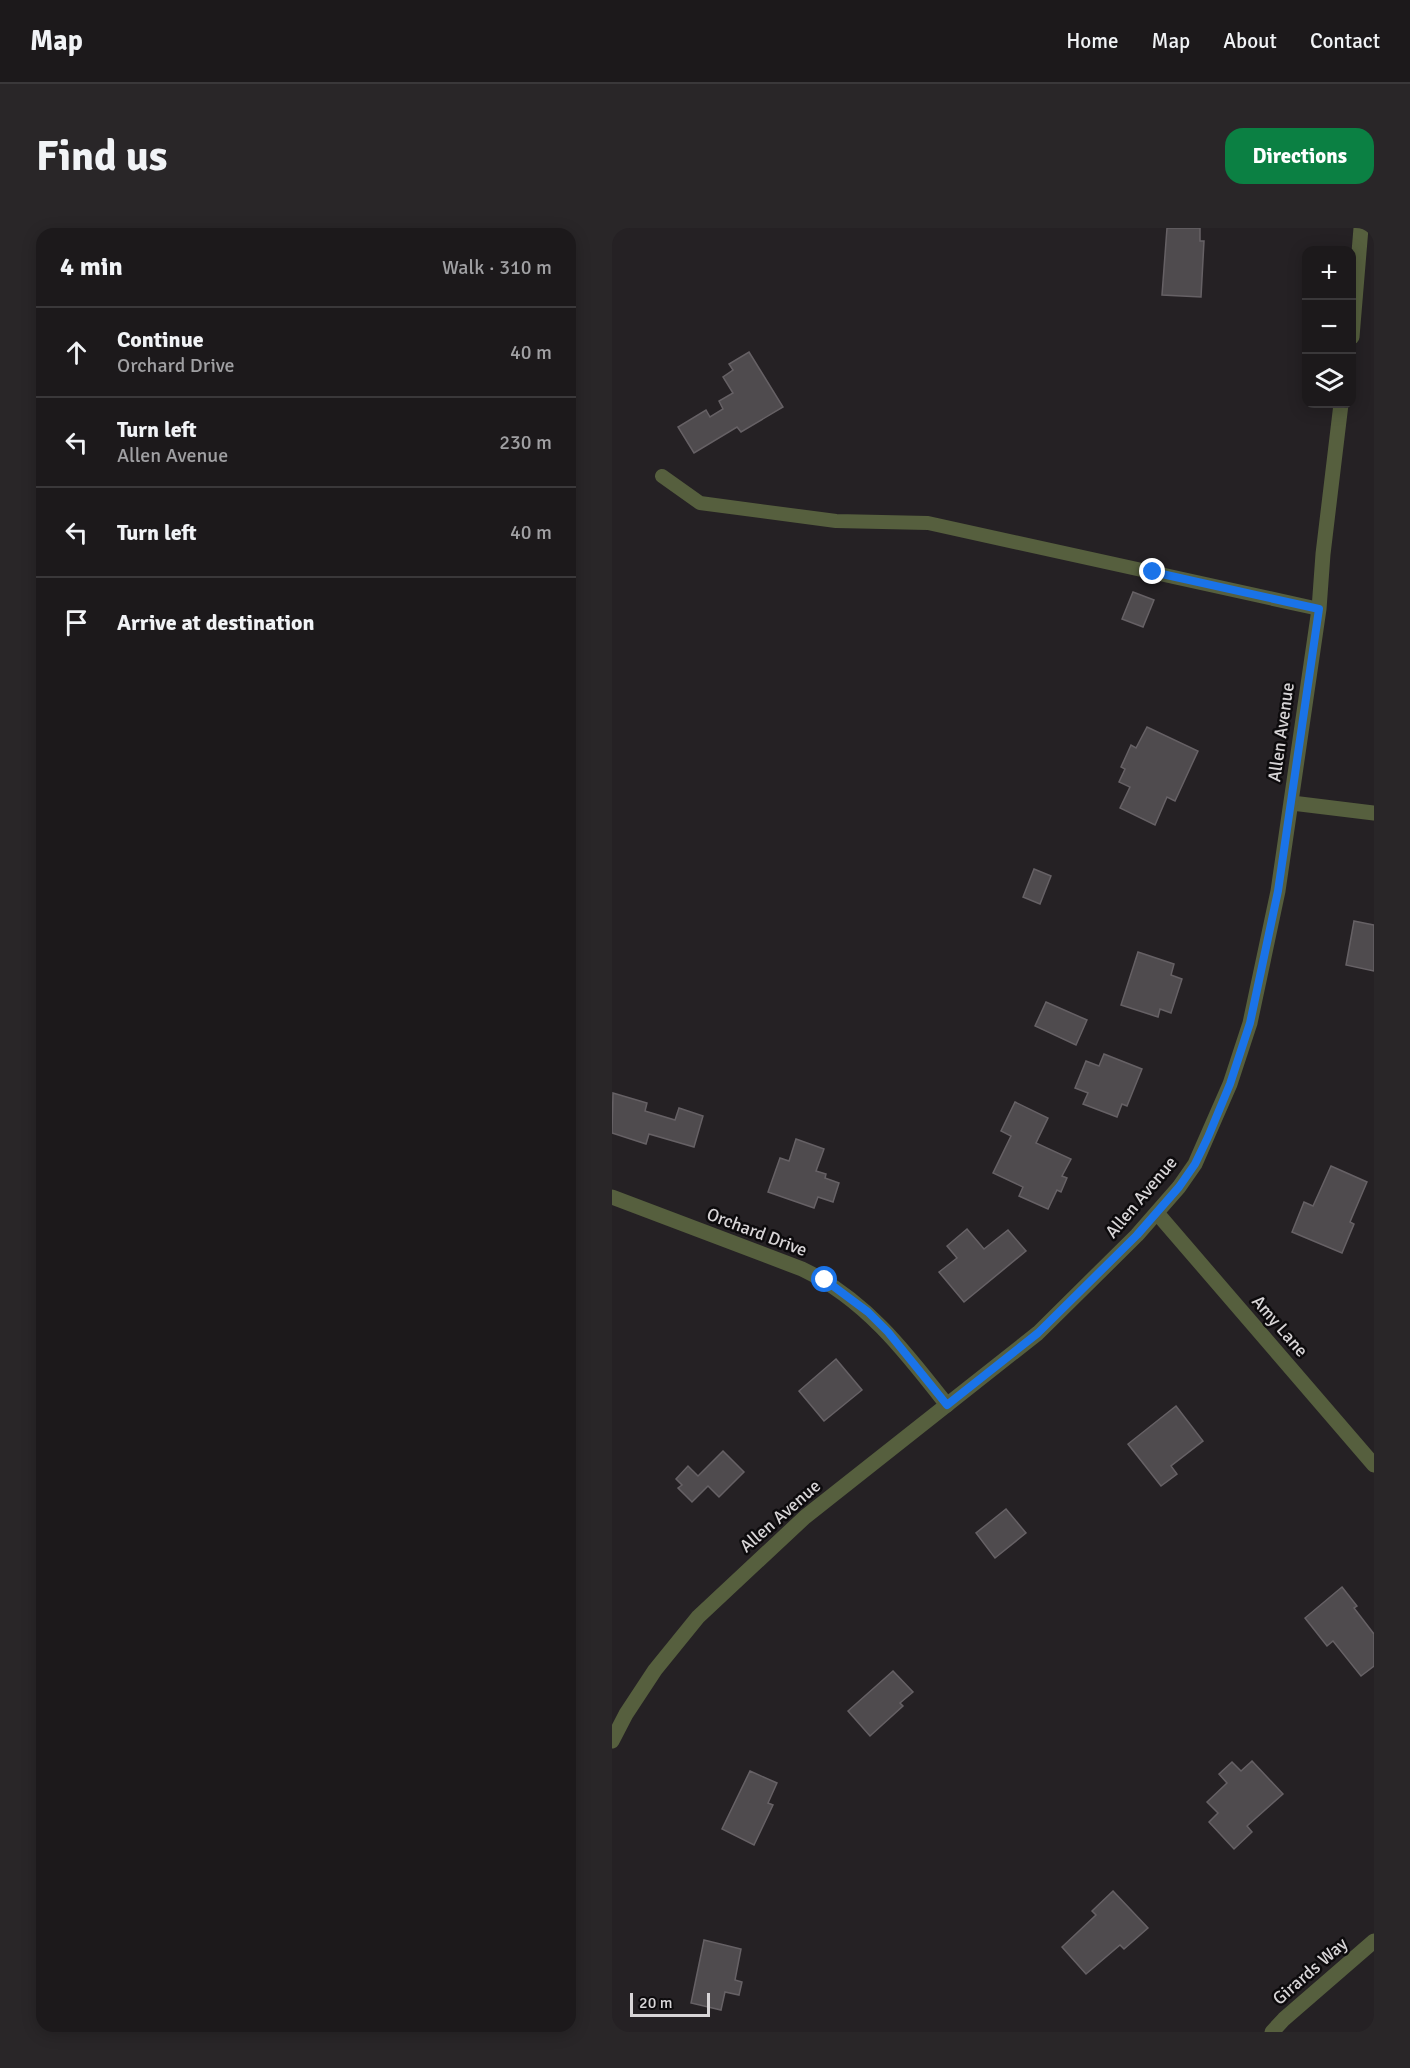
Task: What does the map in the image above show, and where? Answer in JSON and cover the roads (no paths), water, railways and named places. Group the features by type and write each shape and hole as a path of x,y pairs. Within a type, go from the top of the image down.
{"street":[{"path":"1355,300 1361,228"},
{"name":"Allen Avenue","path":"612,1741 626,1714 655,1670 698,1617 805,1517 1038,1333 1137,1235 1179,1187 1195,1164 1230,1084 1252,1012 1278,891 1319,609 1341,408"},
{"path":"1292,803 1374,813"},
{"name":"Orchard Drive","path":"612,1197 802,1269 825,1280 868,1312 888,1332 947,1405"},
{"name":"Amy Lane","path":"1157,1213 1374,1465"},
{"name":"Girards Way","path":"1272,2032 1374,1941"}],"lane":[{"path":"662,476 700,503 836,521 928,524 1319,609"}]}
